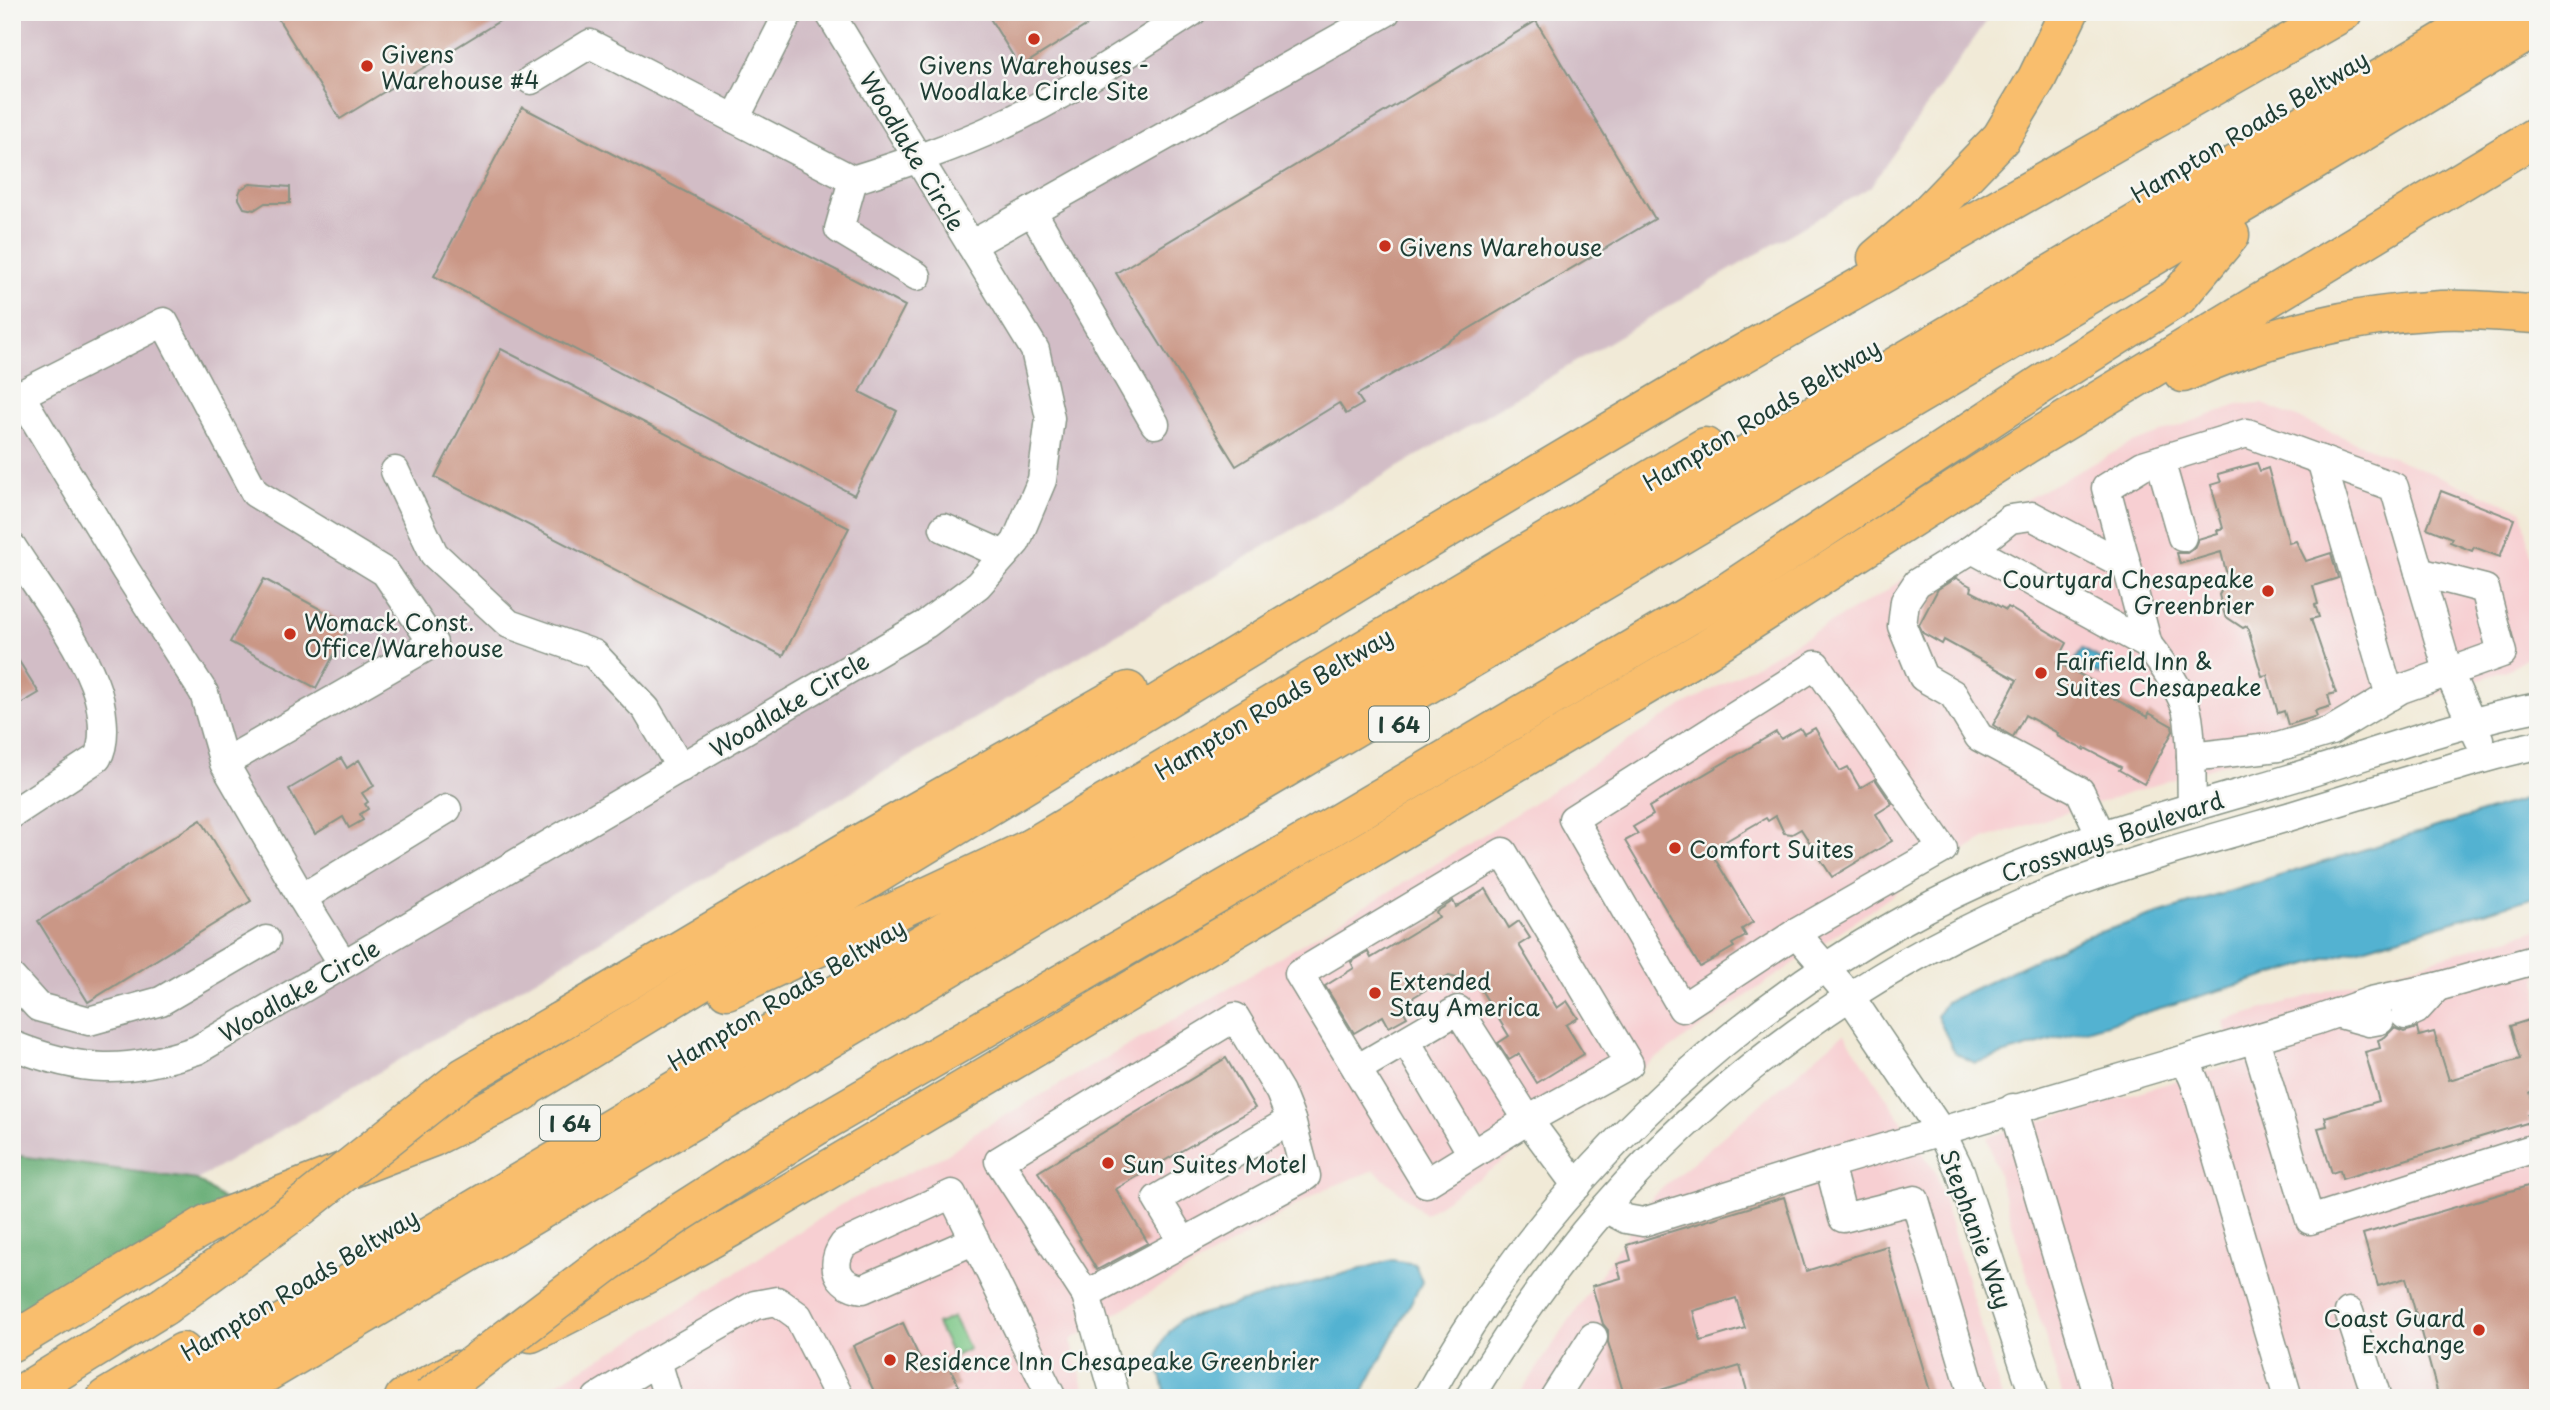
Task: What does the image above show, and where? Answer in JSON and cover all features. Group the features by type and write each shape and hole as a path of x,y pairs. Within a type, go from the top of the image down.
{"highway":[{"path":"1709,373 1847,283 1923,219 2001,138 2037,78 2069,12"},
{"path":"499,1104 1372,573 1709,373 2343,12"},
{"name":"Hampton Roads Beltway","path":"106,1398 1219,734 2442,12"},
{"path":"156,1398 2493,12"},
{"path":"225,1398 2538,26"},
{"name":"I 64","path":"261,1398 1200,840 2538,51"},
{"path":"404,1398 664,1265 740,1222 1707,649 2025,445 2538,135"},
{"path":"429,1398 608,1262 816,1126 1301,845 1717,599 2004,408 2178,297 2230,235"},
{"path":"2025,445 2218,357 2322,324 2442,310 2538,314"},
{"path":"15,1398 164,1306 299,1208 464,1077 854,847 1141,684 1372,573"},
{"path":"12,1342 207,1224 433,1137 728,989 1033,847"}],"street":[{"path":"735,119 789,12"},
{"name":"Woodlake Circle","path":"12,1045 43,1057 79,1066 123,1067 160,1062 197,1050 926,624 978,585 1016,542 1042,480 1049,418 1035,350 829,12"},
{"path":"531,80 590,44 853,180 999,126 1058,96 1192,12"},
{"path":"971,245 1386,12"},
{"path":"853,180 839,229 916,276"},
{"path":"1032,211 1156,424"},
{"path":"224,762 433,643 385,572 255,493 164,322 20,395 126,571 204,693 224,762 302,898 344,964"},
{"path":"2192,808 2186,707 2165,667 2148,645 2106,488 2143,466 2247,433 2395,487 2448,671 2488,757"},
{"path":"2160,460 2182,537"},
{"path":"2321,460 2390,696"},
{"path":"395,471 434,554 509,624 594,653 646,709 681,768"},
{"path":"2101,835 2080,791 1979,737 1953,694 1923,677 1902,626 1905,601 1917,583 1972,549 2010,519 2032,516 2127,566"},
{"path":"944,528 1004,555"},
{"path":"12,547 83,659 95,685 102,750 97,758 12,814"},
{"path":"1972,549 2148,645"},
{"path":"2191,757 2278,747 2331,731 2400,689 2502,653 2485,589 2419,572"},
{"path":"1816,664 1943,849 1796,933 1682,1008 1573,819 1816,664"},
{"name":"Crossways Boulevard","path":"1427,1398 1477,1315 1519,1256 1577,1186 1639,1120 1695,1068 1825,968 1985,880 2101,835 2472,724 2538,707"},
{"name":"Crossways Boulevard","path":"1469,1398 1497,1352 1539,1293 1627,1183 1741,1076 1849,995 1927,951 2059,889 2154,857 2488,757 2538,745"},
{"path":"302,898 447,809"},
{"path":"1503,852 1629,1064 1528,1120 1426,1183 1299,974 1503,852"},
{"name":"Stephanie Way","path":"1796,933 1849,995 1940,1130 1960,1171 2035,1398"},
{"path":"12,978 38,1007 89,1021 161,1002 266,940"},
{"path":"2169,1064 2381,998 2437,987 2538,959"},
{"path":"2336,1013 2369,1023 2416,1010 2437,987"},
{"path":"1357,1069 1458,1010 1528,1120 1577,1186"},
{"path":"1086,1295 1306,1177 1291,1120 1280,1092 1235,1017 999,1161 1086,1295 1116,1398"},
{"path":"2255,1039 2310,1220 2538,1147"},
{"path":"1406,1041 1472,1154"},
{"path":"1605,1208 1626,1219 1643,1222 2013,1108 2176,1062 2184,1064 2191,1071 2196,1085 2288,1398"},
{"path":"2013,1108 2099,1398"},
{"path":"1183,1242 1157,1199 1291,1120"},
{"path":"1829,1164 1843,1218 1916,1200 1974,1398"},
{"path":"975,1240 863,1289 844,1282 838,1273 838,1253 844,1244 953,1194 1052,1398"},
{"path":"597,1398 755,1305 777,1301 799,1316 840,1398"},
{"path":"2348,1312 2377,1398"},
{"path":"1563,1395 1593,1337"},
{"path":"657,1362 668,1398"}],"shaded area":[{"path":"12,12 1993,12 1870,187 197,1180 12,1155"},
{"path":"2263,404 2522,510 2538,589 2538,648 2512,668 2386,713 1986,838 1906,886 1425,1214 1374,1170 1318,1192 1071,1340 1087,1398 530,1398 634,1339 840,1205 948,1154 974,1133 1217,995 1477,839 1674,711 1883,593 1974,527 2130,444 2237,405"},
{"path":"2538,929 2538,1398 2063,1398 1987,1137 2236,1063 2223,1021"},
{"path":"1844,1033 1936,1173 2002,1398 1517,1398 1653,1196"}],"green space":[{"path":"12,1155 197,1180 227,1202 12,1328"},
{"path":"953,1317 969,1349 953,1357 937,1324"}],"water":[{"path":"2082,649 2107,662 2100,675 2075,661"},
{"path":"2529,798 2538,798 2538,896 1975,1063 1955,1053 1937,1016 1946,1002 2081,938"},
{"path":"1392,1260 1415,1264 1422,1282 1360,1398 1167,1398 1158,1356 1164,1339 1180,1320"}],"building":[{"name":"Givens Warehouse #4","path":"274,12 514,12 340,119"},
{"name":"Givens Warehouses - Woodlake Circle Site","path":"986,12 1108,12 1020,67"},
{"name":"Givens Warehouse","path":"1536,21 1655,219 1357,395 1363,404 1346,414 1339,403 1236,466 1116,273"},
{"path":"522,107 905,306 860,392 897,411 854,495 434,276"},
{"path":"250,184 290,187 290,203 265,203 254,210 244,208 239,194 241,189"},
{"path":"501,349 849,528 783,656 435,477"},
{"name":"Courtyard Chesapeake Greenbrier","path":"2257,463 2260,471 2268,468 2289,543 2296,541 2306,561 2331,553 2338,578 2313,586 2319,617 2311,619 2336,693 2328,695 2331,706 2315,711 2317,716 2288,725 2284,711 2278,713 2267,675 2262,676 2247,626 2243,628 2225,616 2219,595 2228,579 2221,552 2180,564 2177,553 2187,553 2194,548 2198,539 2218,533 2217,530 2223,528 2211,485 2221,482 2218,474"},
{"path":"2441,491 2514,519 2500,557 2474,547 2472,551 2450,542 2452,538 2427,528"},
{"name":"Fairfield Inn & Suites Chesapeake","path":"1956,578 1972,587 1971,591 2006,610 2008,607 2067,643 2057,662 2103,687 2100,691 2148,717 2149,713 2172,726 2173,731 2144,784 2119,770 2121,767 2057,736 2058,733 2025,715 2013,737 1993,725 2017,680 1944,640 1942,644 1923,633 1919,625 1938,589"},
{"name":"Womack Const. Office/Warehouse","path":"264,579 350,625 316,688 230,642"},
{"path":"12,650 39,693 12,709"},
{"name":"Comfort Suites","path":"1800,728 1804,734 1815,728 1840,771 1848,767 1860,788 1875,779 1892,804 1876,814 1892,841 1832,877 1801,829 1792,834 1784,833 1776,816 1768,821 1766,818 1726,841 1728,844 1712,854 1753,922 1742,929 1746,936 1732,944 1734,947 1700,967 1625,841 1638,834 1633,827 1653,815 1649,807 1776,732 1781,739"},
{"path":"341,758 347,768 359,760 374,786 362,793 368,802 365,804 368,809 360,814 363,820 349,828 343,817 315,834 289,789"},
{"path":"201,820 251,901 88,1002 38,921"},
{"name":"Extended Stay America","path":"1486,889 1509,928 1519,921 1530,938 1519,945 1557,1008 1567,1001 1578,1018 1566,1025 1584,1054 1537,1083 1519,1054 1509,1060 1498,1043 1509,1036 1477,983 1449,976 1400,1005 1407,1017 1389,1027 1383,1016 1354,1033 1325,986 1354,968 1351,962 1368,952 1371,958 1439,917 1436,912 1453,901 1456,907"},
{"path":"2538,1017 2538,1089 2530,1092 2536,1112 2528,1115 2530,1122 2342,1179 2340,1170 2332,1173 2318,1128 2327,1126 2325,1117 2379,1101 2365,1052 2380,1048 2378,1040 2394,1028 2404,1032 2417,1028 2419,1036 2434,1032 2449,1080 2520,1059 2510,1026"},
{"name":"Sun Suites Motel","path":"1226,1058 1255,1108 1116,1189 1148,1243 1097,1270 1079,1240 1081,1239 1038,1172"},
{"name":"Coast Guard Exchange","path":"2538,1183 2538,1398 2439,1398 2406,1278 2378,1286 2363,1234"},
{"path":"1784,1197 1806,1271 1887,1246 1932,1398 1749,1398 1740,1366 1634,1398 1625,1398 1608,1342 1608,1330 1603,1324 1592,1286 1621,1278 1617,1264 1631,1260 1627,1245","holes":["1736,1298 1745,1328 1701,1341 1693,1311"]},
{"name":"Residence Inn Chesapeake Greenbrier","path":"903,1323 923,1365 944,1355 959,1386 933,1398 877,1398 853,1346"}],"place":[{"name":"Givens Warehouses - Woodlake Circle Site","path":"1034,39"},
{"name":"Givens Warehouse #4","path":"367,66"},
{"name":"Givens Warehouse","path":"1385,246"},
{"name":"Courtyard Chesapeake Greenbrier","path":"2268,591"},
{"name":"Womack Const. Office/Warehouse","path":"290,634"},
{"name":"Fairfield Inn & Suites Chesapeake","path":"2041,673"},
{"name":"Comfort Suites","path":"1675,848"},
{"name":"Extended Stay America","path":"1375,993"},
{"name":"Sun Suites Motel","path":"1108,1163"},
{"name":"Coast Guard Exchange","path":"2479,1330"},
{"name":"Residence Inn Chesapeake Greenbrier","path":"890,1360"}]}
